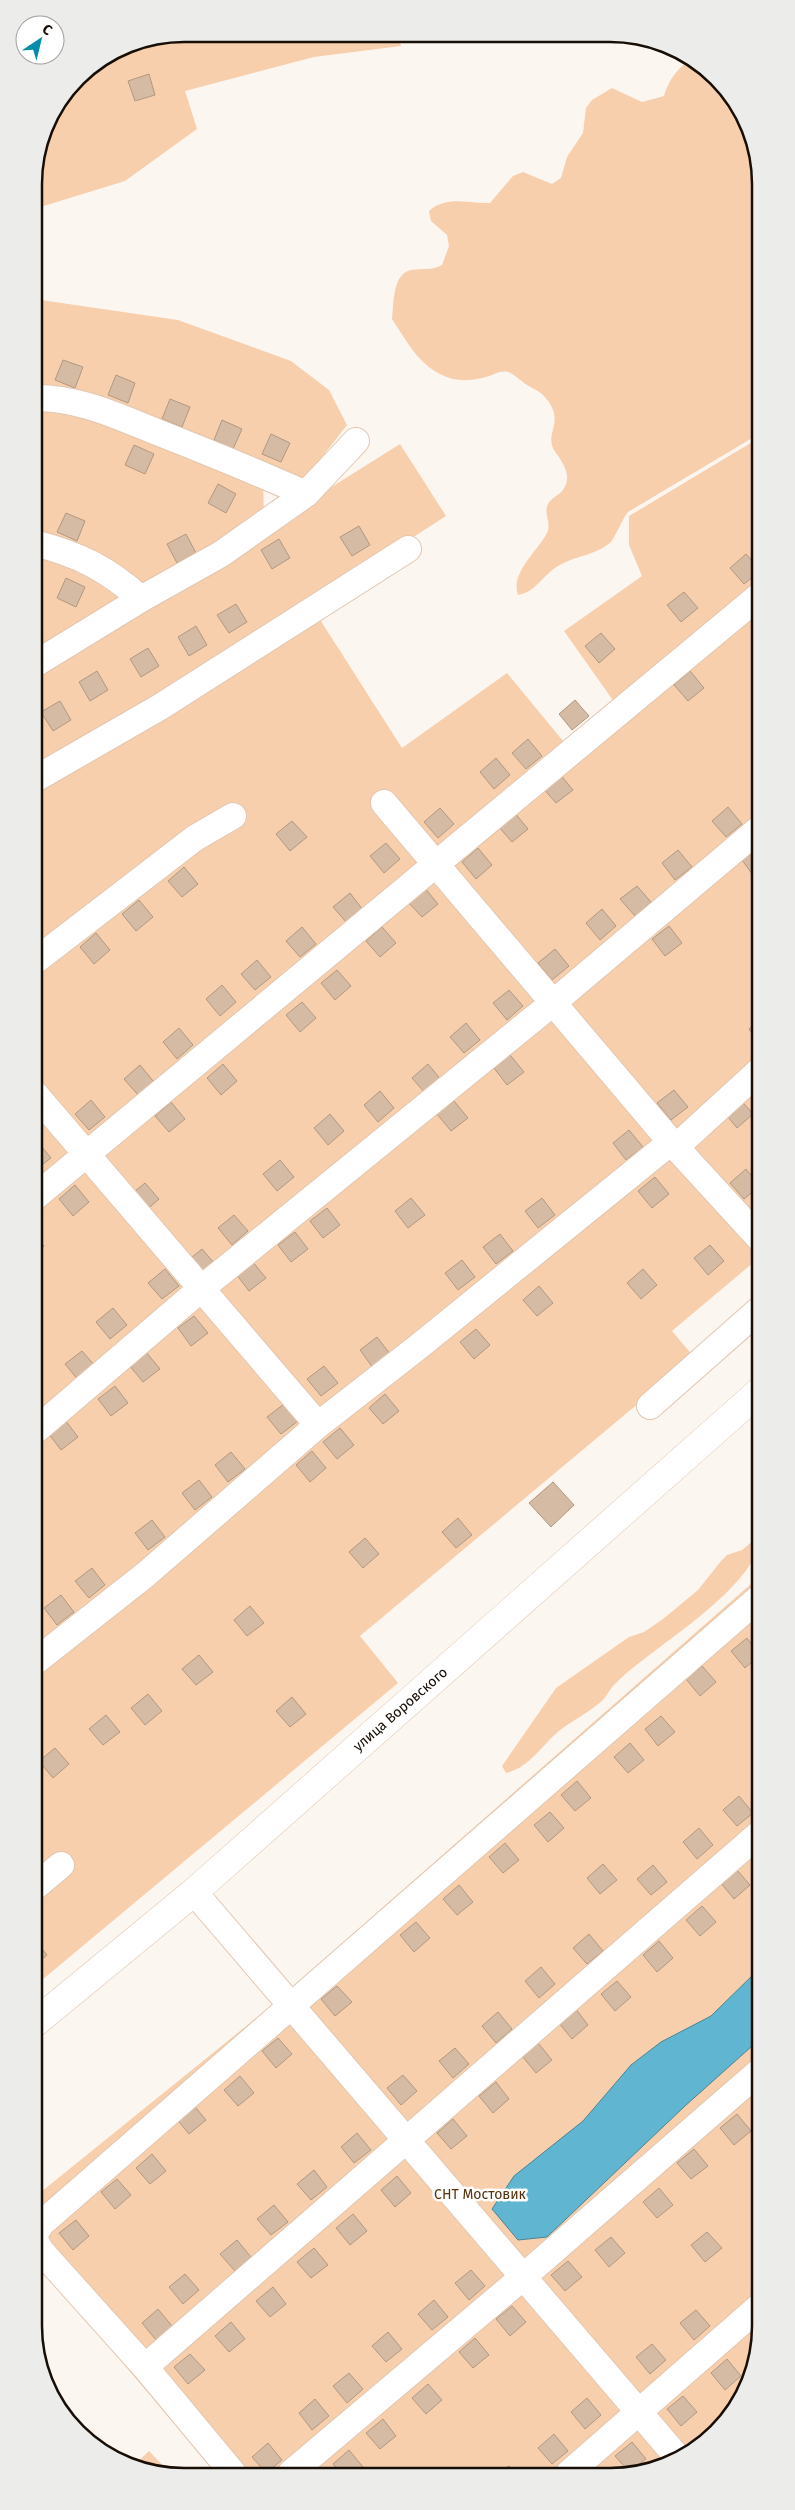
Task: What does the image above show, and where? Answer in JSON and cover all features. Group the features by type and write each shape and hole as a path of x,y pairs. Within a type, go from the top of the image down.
{"main road":[{"name":"улица Воровского","path":"43,2016 194,1892 752,1398"}],"lane":[{"path":"43,398 52,398 91,407 254,471 306,494"},
{"path":"43,659 141,599 220,554 306,494 356,441"},
{"path":"43,545 64,551 100,567 141,599"},
{"path":"43,774 160,707 408,549"},
{"path":"43,1190 752,602"},
{"path":"384,803 674,1145 752,1230"},
{"path":"43,955 195,838 233,816"},
{"path":"43,1424 202,1288 554,1002 752,835"},
{"path":"43,1655 145,1575 318,1425 674,1145 752,1078"},
{"path":"43,1103 318,1425"},
{"path":"650,1406 752,1316"},
{"path":"43,2222 752,1604"},
{"path":"145,2367 752,1840"},
{"path":"43,1880 61,1865"},
{"path":"194,1892 674,2453"},
{"path":"297,2468 523,2277 752,2078"},
{"path":"43,2253 145,2367 229,2468"},
{"path":"574,2468 752,2313"}],"green space":[{"path":"175,43 400,43 401,46 314,57 185,91 197,129 125,181 43,206 43,175 47,148 53,130 66,106 91,78 106,66 130,53 157,45"},
{"path":"685,64 711,84 729,106 745,139 750,157 752,185 752,438 628,512 611,542 599,550 558,566 535,587 518,595 518,579 521,571 547,533 546,511 548,504 562,491 567,481 564,466 552,446 554,413 550,404 541,394 508,372 500,372 475,379 458,380 442,375 426,365 413,351 392,319 397,283 400,277 411,270 431,269 442,265 449,246 447,235 431,221 429,211 443,203 450,202 490,203 513,176 523,172 552,184 561,178 567,157 583,133 586,108 592,100 612,88 642,102 664,96 674,75"},
{"path":"43,300 178,320 291,361 329,390 347,425 301,484 43,394"},
{"path":"43,407 75,409 263,480 264,516 271,525 400,444 446,516 310,604 402,748 507,673 568,747 617,706 564,631 642,576 629,545 629,516 752,442 752,1264 672,1331 694,1357 360,1636 398,1683 43,1979"},
{"path":"752,1542 752,1560 743,1575 724,1595 702,1615 633,1668 615,1684 603,1700 559,1731 522,1766 506,1773 502,1766 556,1688 629,1637 644,1632 663,1619 698,1590 727,1555 742,1550"},
{"name":"СНТ Мостовик","path":"752,1583 752,2335 748,2362 742,2380 729,2404 711,2426 697,2438 673,2453 638,2465 610,2468 213,2468 43,2270 43,2190 266,2010"},
{"path":"149,2451 163,2466 157,2465 139,2460"}],"water":[{"path":"752,1976 752,2046 685,2106 547,2237 518,2240 492,2209 514,2176 583,2121 631,2065 661,2042 711,2016"}],"building":[{"path":"149,74 155,95 135,101 128,81"},
{"path":"63,360 83,367 75,388 55,380"},
{"path":"116,375 135,383 128,403 108,395"},
{"path":"170,399 190,407 182,427 162,419"},
{"path":"222,420 242,429 233,449 214,440"},
{"path":"271,434 290,443 281,462 262,454"},
{"path":"134,445 154,454 145,474 125,465"},
{"path":"218,484 236,494 226,513 208,503"},
{"path":"66,513 85,521 77,541 57,532"},
{"path":"359,526 370,545 352,556 340,537"},
{"path":"186,534 196,553 177,563 167,544"},
{"path":"279,539 290,558 272,569 261,550"},
{"path":"746,554 752,561 752,578 744,584 730,568"},
{"path":"66,578 85,587 76,607 57,598"},
{"path":"684,592 698,608 681,622 667,605"},
{"path":"236,604 247,622 229,633 217,615"},
{"path":"196,626 207,645 189,656 178,637"},
{"path":"601,633 615,649 599,663 585,646"},
{"path":"148,648 159,666 141,677 130,659"},
{"path":"97,671 108,690 90,701 79,682"},
{"path":"690,671 704,688 688,701 674,685"},
{"path":"575,700 589,716 572,730 559,714"},
{"path":"60,701 71,720 53,731 43,715 43,711"},
{"path":"528,739 542,756 526,769 512,753"},
{"path":"496,758 510,775 494,789 480,772"},
{"path":"559,773 573,790 556,803 542,787"},
{"path":"728,807 742,824 726,837 712,821"},
{"path":"440,808 454,824 438,838 424,822"},
{"path":"514,812 528,829 512,842 498,826"},
{"path":"292,821 307,837 290,851 276,834"},
{"path":"386,843 400,859 384,873 370,856"},
{"path":"478,848 492,865 476,879 462,862"},
{"path":"678,850 692,867 675,880 662,863"},
{"path":"752,852 752,874 742,860"},
{"path":"184,867 198,884 182,897 168,881"},
{"path":"637,886 651,902 635,916 620,899"},
{"path":"424,887 438,904 422,917 407,901"},
{"path":"350,893 363,910 347,923 333,907"},
{"path":"139,900 153,917 136,931 122,914"},
{"path":"602,909 616,926 600,940 586,923"},
{"path":"669,926 682,943 665,956 652,939"},
{"path":"302,927 316,944 300,957 286,941"},
{"path":"382,927 396,943 380,957 366,941"},
{"path":"96,933 110,950 94,964 80,947"},
{"path":"555,949 569,966 552,980 538,963"},
{"path":"257,960 271,977 255,990 241,974"},
{"path":"337,970 351,986 335,1000 321,983"},
{"path":"222,985 236,1002 220,1016 206,999"},
{"path":"509,990 523,1006 507,1020 493,1003"},
{"path":"302,1002 316,1018 300,1032 286,1015"},
{"path":"466,1023 480,1040 464,1053 450,1037"},
{"path":"179,1028 193,1045 177,1059 163,1042"},
{"path":"510,1055 524,1072 507,1085 494,1068"},
{"path":"223,1064 237,1081 221,1095 207,1078"},
{"path":"428,1064 442,1081 426,1094 412,1078"},
{"path":"140,1065 154,1082 138,1095 124,1079"},
{"path":"674,1090 688,1107 671,1120 657,1103"},
{"path":"380,1091 394,1108 378,1122 364,1105"},
{"path":"739,1098 752,1115 737,1128 723,1111"},
{"path":"91,1100 105,1117 89,1130 75,1114"},
{"path":"454,1101 468,1118 451,1131 437,1114"},
{"path":"171,1102 185,1119 169,1132 155,1116"},
{"path":"330,1114 344,1131 328,1145 314,1128"},
{"path":"629,1130 643,1147 626,1160 613,1143"},
{"path":"43,1148 51,1158 43,1164"},
{"path":"280,1160 294,1177 277,1191 263,1174"},
{"path":"746,1169 752,1176 752,1192 744,1199 730,1183"},
{"path":"655,1177 669,1194 652,1208 638,1191"},
{"path":"145,1183 159,1199 143,1213 129,1196"},
{"path":"75,1185 89,1202 73,1216 59,1199"},
{"path":"411,1198 425,1215 408,1228 395,1211"},
{"path":"542,1198 555,1215 538,1228 525,1211"},
{"path":"327,1208 340,1225 323,1238 310,1221"},
{"path":"234,1215 248,1231 232,1245 218,1228"},
{"path":"295,1232 308,1249 291,1262 278,1245"},
{"path":"500,1234 513,1251 496,1264 483,1247"},
{"path":"710,1245 724,1261 708,1275 694,1258"},
{"path":"202,1249 216,1265 200,1279 186,1262"},
{"path":"462,1260 475,1277 458,1290 445,1273"},
{"path":"252,1261 266,1278 249,1291 236,1274"},
{"path":"165,1269 179,1286 162,1299 148,1283"},
{"path":"643,1269 657,1285 641,1299 627,1283"},
{"path":"539,1286 553,1303 537,1316 523,1300"},
{"path":"113,1308 127,1325 110,1339 96,1322"},
{"path":"194,1316 208,1333 191,1346 178,1328"},
{"path":"476,1329 490,1345 474,1359 460,1342"},
{"path":"377,1337 390,1354 373,1368 360,1350"},
{"path":"82,1351 96,1367 79,1381 65,1364"},
{"path":"146,1352 160,1369 143,1382 129,1365"},
{"path":"324,1366 338,1383 321,1396 307,1379"},
{"path":"115,1386 128,1403 111,1416 98,1399"},
{"path":"385,1394 399,1411 383,1424 369,1408"},
{"path":"284,1404 298,1421 281,1434 267,1417"},
{"path":"65,1420 78,1437 61,1450 48,1433"},
{"path":"340,1428 354,1445 337,1459 323,1442"},
{"path":"312,1451 326,1468 310,1482 296,1465"},
{"path":"231,1452 245,1469 228,1482 215,1465"},
{"path":"199,1480 212,1497 195,1510 182,1493"},
{"path":"553,1482 574,1505 551,1527 529,1503"},
{"path":"458,1518 472,1535 456,1548 442,1532"},
{"path":"152,1520 165,1537 148,1550 135,1533"},
{"path":"365,1538 379,1554 363,1568 349,1552"},
{"path":"92,1568 105,1585 89,1598 75,1581"},
{"path":"61,1595 74,1612 57,1625 44,1608"},
{"path":"250,1606 264,1623 247,1636 234,1620"},
{"path":"747,1638 752,1645 752,1662 745,1668 731,1651"},
{"path":"199,1655 213,1672 196,1685 182,1669"},
{"path":"702,1666 716,1682 700,1696 686,1679"},
{"path":"148,1694 162,1711 145,1725 131,1708"},
{"path":"292,1697 306,1714 290,1727 276,1711"},
{"path":"106,1715 120,1732 103,1745 89,1729"},
{"path":"661,1716 675,1732 658,1746 645,1729"},
{"path":"630,1743 644,1760 628,1773 614,1757"},
{"path":"55,1748 69,1764 53,1778 43,1766 43,1758"},
{"path":"577,1781 591,1798 575,1811 561,1795"},
{"path":"739,1796 752,1814 737,1826 723,1810"},
{"path":"550,1812 564,1828 548,1842 534,1825"},
{"path":"699,1828 713,1845 697,1859 683,1842"},
{"path":"505,1843 519,1860 503,1873 489,1857"},
{"path":"603,1864 617,1880 600,1894 587,1878"},
{"path":"653,1865 667,1882 651,1895 637,1879"},
{"path":"736,1869 750,1885 734,1899 720,1882"},
{"path":"459,1885 473,1902 457,1915 443,1899"},
{"path":"702,1906 716,1922 700,1936 686,1920"},
{"path":"416,1922 430,1938 414,1952 400,1935"},
{"path":"589,1934 603,1951 587,1964 573,1948"},
{"path":"659,1941 673,1958 657,1972 643,1955"},
{"path":"43,1950 47,1955 43,1958"},
{"path":"541,1967 555,1984 539,1998 525,1981"},
{"path":"617,1981 631,1997 615,2011 601,1994"},
{"path":"337,1986 352,2002 335,2016 321,1999"},
{"path":"575,2008 588,2025 572,2039 558,2022"},
{"path":"498,2012 512,2029 496,2043 482,2026"},
{"path":"278,2038 292,2054 276,2068 262,2051"},
{"path":"538,2043 552,2060 536,2073 522,2056"},
{"path":"455,2048 469,2064 453,2078 439,2061"},
{"path":"403,2075 417,2091 401,2105 387,2088"},
{"path":"240,2076 254,2093 238,2106 224,2090"},
{"path":"496,2082 509,2099 493,2113 479,2096"},
{"path":"192,2103 206,2120 189,2134 175,2117"},
{"path":"737,2114 751,2131 734,2145 720,2128"},
{"path":"453,2119 467,2136 451,2149 437,2133"},
{"path":"357,2133 371,2150 354,2163 341,2147"},
{"path":"694,2149 708,2166 691,2179 677,2163"},
{"path":"152,2154 166,2171 150,2184 136,2168"},
{"path":"314,2170 327,2187 311,2200 297,2184"},
{"path":"397,2176 411,2193 395,2207 381,2190"},
{"path":"117,2179 131,2195 115,2209 101,2192"},
{"path":"659,2188 673,2205 657,2218 643,2202"},
{"path":"274,2205 288,2222 271,2235 257,2219"},
{"path":"353,2214 367,2231 350,2245 336,2228"},
{"path":"76,2220 89,2236 73,2250 59,2233"},
{"path":"707,2232 722,2248 705,2262 691,2245"},
{"path":"611,2237 625,2253 609,2267 595,2250"},
{"path":"237,2240 251,2257 235,2271 220,2254"},
{"path":"314,2248 328,2265 311,2278 297,2262"},
{"path":"568,2261 582,2277 565,2291 551,2275"},
{"path":"471,2270 485,2286 469,2300 455,2283"},
{"path":"185,2274 199,2290 183,2304 169,2287"},
{"path":"273,2287 286,2304 270,2317 256,2301"},
{"path":"434,2300 448,2317 432,2330 418,2314"},
{"path":"512,2306 526,2322 510,2336 496,2319"},
{"path":"158,2309 172,2326 156,2340 142,2323"},
{"path":"696,2310 710,2326 694,2340 680,2323"},
{"path":"231,2322 245,2339 229,2352 215,2336"},
{"path":"388,2332 402,2349 386,2362 372,2346"},
{"path":"475,2338 489,2355 473,2368 459,2352"},
{"path":"652,2344 666,2360 650,2374 636,2357"},
{"path":"190,2354 205,2370 188,2384 174,2367"},
{"path":"727,2359 741,2376 725,2390 711,2373"},
{"path":"349,2373 363,2389 347,2403 333,2386"},
{"path":"428,2384 442,2400 426,2414 412,2398"},
{"path":"683,2396 697,2412 681,2426 667,2409"},
{"path":"587,2398 601,2415 585,2429 571,2412"},
{"path":"315,2399 329,2416 312,2430 299,2413"},
{"path":"383,2419 396,2436 380,2449 366,2433"},
{"path":"554,2434 568,2451 552,2464 538,2448"},
{"path":"632,2442 646,2459 638,2465 624,2467 615,2456"},
{"path":"268,2443 282,2460 272,2468 262,2468 252,2457"},
{"path":"349,2450 363,2467 337,2468 333,2464"}]}
